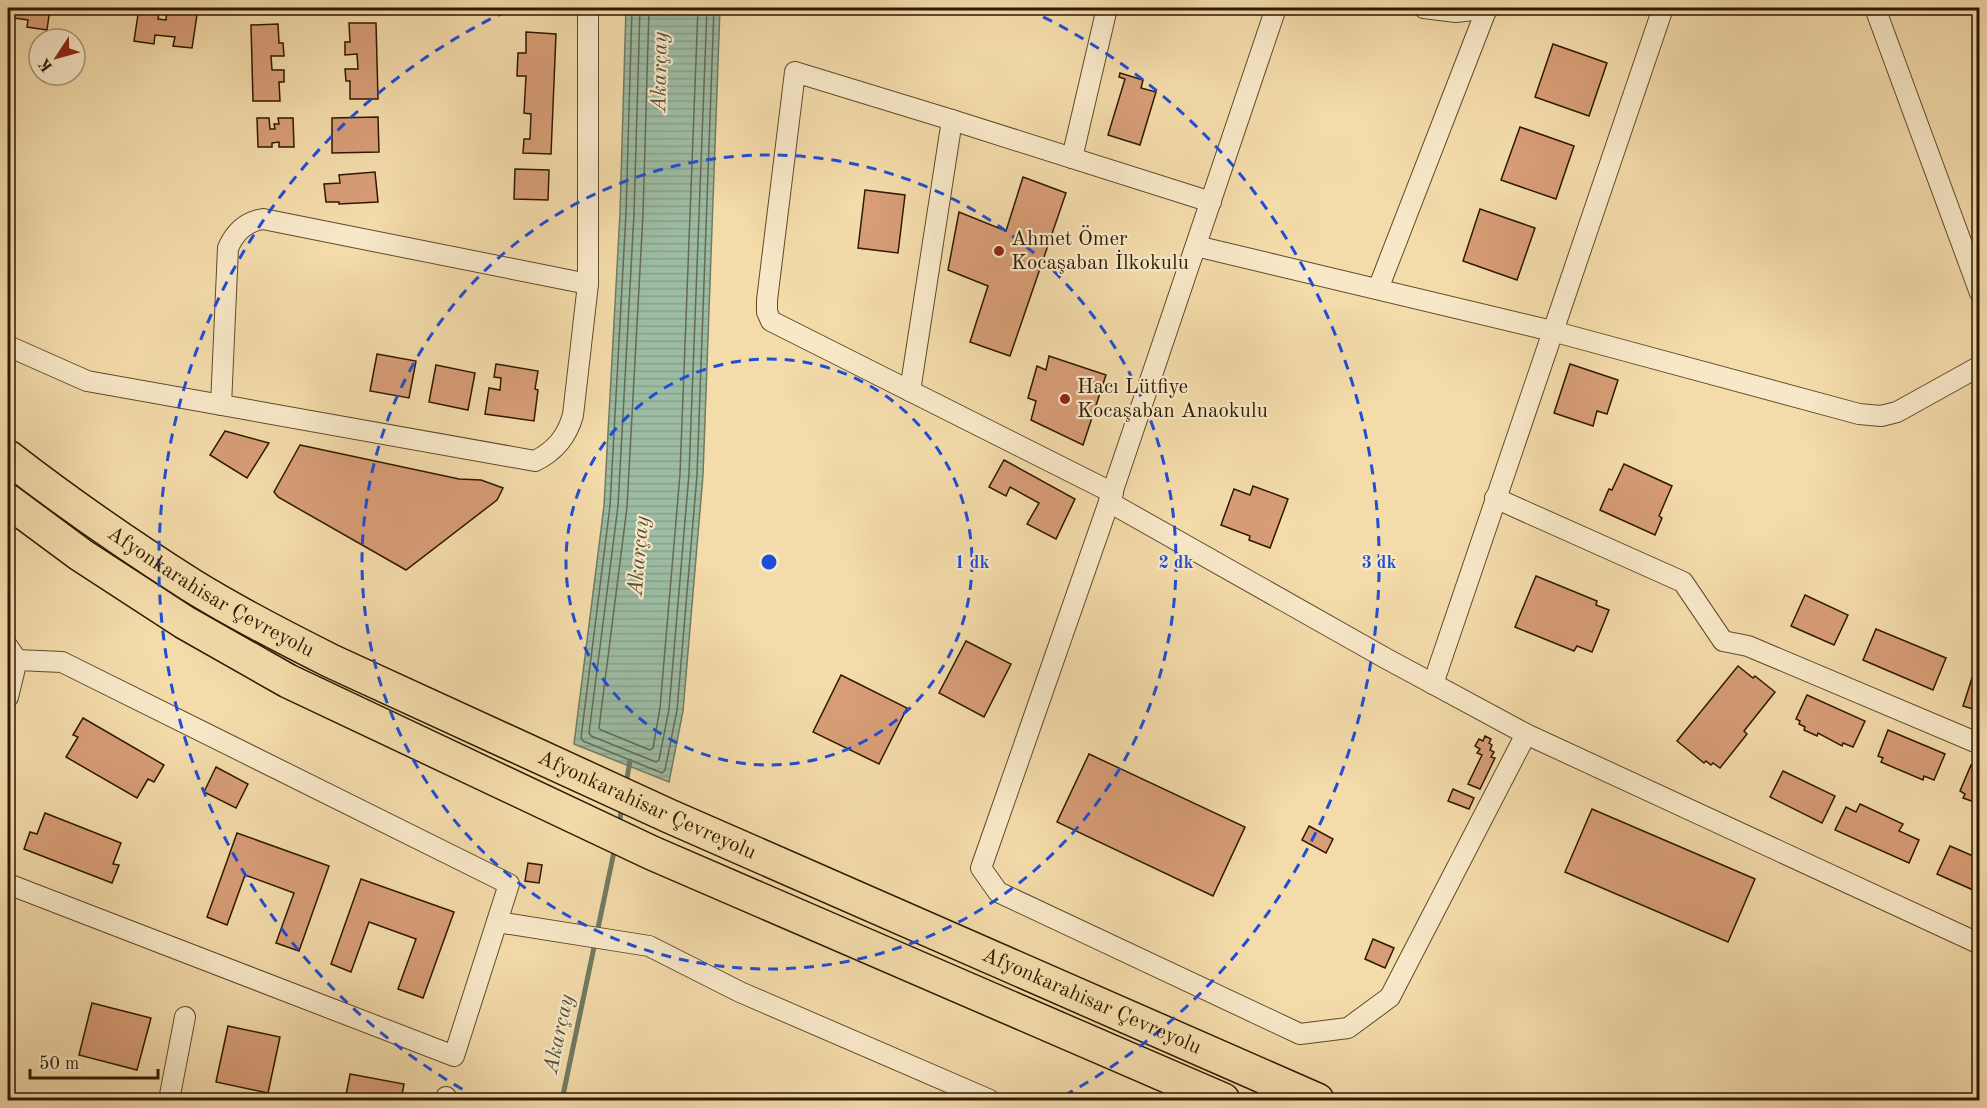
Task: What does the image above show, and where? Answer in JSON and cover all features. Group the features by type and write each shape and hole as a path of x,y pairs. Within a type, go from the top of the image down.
{"highway":[{"name":"Afyonkarahisar Çevreyolu","path":"8,457 102,525 191,585 331,661 669,816 1317,1101"},
{"name":"Afyonkarahisar Çevreyolu","path":"8,501 81,555 184,622 288,681 652,853 1223,1101"}],"street":[{"path":"8,346 87,381 535,461 559,444 573,415 588,284 588,8"},
{"path":"1072,158 1107,8"},
{"path":"1276,8 1111,498 981,868 998,892 1300,1034 1348,1028 1390,997 1526,735"},
{"path":"1378,289 1488,8 1456,12 1424,8"},
{"path":"1433,684 1663,8"},
{"path":"1875,8 1980,293"},
{"path":"1211,202 795,72 766,300 767,312 771,321 778,326 910,391 1111,498 1433,684 1526,735 1980,944"},
{"path":"910,391 951,120"},
{"path":"221,405 228,248 236,234 255,220 263,219 588,284"},
{"path":"1196,246 1552,331 1860,414 1881,416 1897,412 1980,366"},
{"path":"1495,498 1683,582 1723,641 1748,646 1980,744"},
{"path":"8,697 12,653 62,662 508,884 454,1056 8,884"},
{"path":"496,922 649,946 740,992 990,1101"},
{"path":"169,1101 185,1017"}],"water":[{"path":"626,8 720,8 703,475 683,711 669,782 574,744 604,506 620,213"}],"building":[{"path":"8,8 50,8 47,27 27,27 28,20 14,18 13,25 8,24"},
{"path":"139,8 160,8 158,19 166,20 167,8 198,8 192,48 173,46 175,37 155,35 154,44 134,41"},
{"path":"349,23 376,23 378,99 350,99 350,81 346,81 345,69 358,69 357,54 345,55 345,42 350,42"},
{"path":"278,24 279,43 283,43 284,56 271,56 272,70 284,70 284,82 279,82 280,101 253,101 251,25"},
{"path":"526,32 556,34 551,154 523,153 524,139 530,139 531,114 524,113 526,76 517,76 518,53 526,53"},
{"path":"1553,44 1607,63 1589,116 1535,97"},
{"path":"1120,73 1143,80 1141,88 1156,92 1140,145 1108,135 1125,79 1119,77"},
{"path":"378,117 379,152 332,153 332,118"},
{"path":"257,118 269,118 270,129 275,129 274,124 279,124 278,118 293,118 294,147 279,147 279,142 272,143 272,147 258,147"},
{"path":"1520,127 1574,146 1556,199 1501,180"},
{"path":"515,169 549,170 548,200 514,199"},
{"path":"375,172 378,202 339,204 339,202 326,202 324,184 340,183 339,175"},
{"name":"Ahmet Ömer Kocaşaban İlkokulu","path":"1023,177 1066,193 1010,356 970,342 988,286 948,270 959,212 1006,231"},
{"path":"865,190 905,195 898,253 858,248"},
{"path":"1480,209 1535,228 1517,280 1463,261"},
{"path":"377,354 416,361 409,398 370,391"},
{"name":"Hacı Lütfiye Kocaşaban Anaokulu","path":"1049,356 1106,375 1083,445 1031,420 1036,401 1028,398 1037,366 1046,370"},
{"path":"496,364 538,371 534,421 485,414 489,388 500,390 501,378 494,377"},
{"path":"1570,364 1618,380 1607,414 1597,411 1593,426 1554,413"},
{"path":"436,365 475,373 468,410 429,402"},
{"path":"225,431 269,443 247,478 210,455"},
{"path":"300,445 459,479 481,480 503,488 497,500 406,570 278,497 274,492"},
{"path":"1004,460 1075,499 1056,539 1027,524 1039,503 1010,487 1006,496 989,487"},
{"path":"1624,464 1672,486 1659,516 1662,518 1655,535 1600,510"},
{"path":"1253,486 1288,499 1270,548 1249,540 1250,536 1221,525 1234,489 1250,495"},
{"path":"1536,576 1597,601 1596,605 1609,610 1592,652 1577,646 1574,651 1515,627"},
{"path":"1805,595 1848,615 1834,645 1791,626"},
{"path":"1876,629 1946,658 1933,690 1863,660"},
{"path":"966,641 1011,664 984,717 939,693"},
{"path":"1738,666 1775,692 1744,731 1747,734 1720,768 1713,763 1711,765 1706,761 1704,763 1677,741"},
{"path":"841,675 907,708 879,764 813,732"},
{"path":"1973,675 1980,677 1980,711 1963,706"},
{"path":"1807,695 1865,721 1853,747 1843,743 1842,746 1818,733 1817,736 1804,730 1805,727 1796,719"},
{"path":"83,718 164,765 154,782 148,779 137,798 66,757 78,737 73,735"},
{"path":"1888,730 1945,754 1934,780 1924,776 1923,780 1881,762 1883,758 1878,756"},
{"path":"1485,736 1491,739 1490,750 1494,752 1491,757 1495,758 1480,789 1468,784 1482,755 1477,753 1480,749 1475,746 1479,739 1483,741"},
{"path":"1089,754 1245,827 1213,896 1057,822"},
{"path":"1971,765 1980,769 1980,804 1963,798 1965,794 1960,791"},
{"path":"216,767 248,784 236,808 204,792"},
{"path":"1783,771 1835,796 1822,823 1770,797"},
{"path":"1453,789 1474,798 1469,809 1448,801"},
{"path":"1860,804 1903,824 1899,831 1919,840 1909,863 1835,830 1846,807 1856,812"},
{"path":"1592,809 1755,879 1728,942 1565,872"},
{"path":"45,813 121,843 113,864 119,865 112,883 24,849 30,832 37,834"},
{"path":"1309,826 1333,839 1326,853 1302,840"},
{"path":"237,833 329,866 299,951 276,943 294,893 245,875 227,925 207,917"},
{"path":"1950,846 1980,859 1980,893 1937,874"},
{"path":"528,863 542,865 539,883 525,881"},
{"path":"361,879 454,912 423,998 398,989 416,939 369,922 351,972 331,964"},
{"path":"1373,939 1394,948 1385,968 1365,959"},
{"path":"92,1003 151,1018 137,1070 79,1055"},
{"path":"228,1026 280,1037 268,1093 216,1082"},
{"path":"350,1074 404,1084 401,1100 345,1100"}],"waterway":[{"name":"Akarçay","path":"626,784 630,761"},
{"name":"Akarçay","path":"619,826 622,805"},
{"name":"Akarçay","path":"562,1100 615,847"}],"place":[{"name":"Ahmet Ömer Kocaşaban İlkokulu","path":"999,251"},
{"name":"Hacı Lütfiye Kocaşaban Anaokulu","path":"1065,399"}]}
